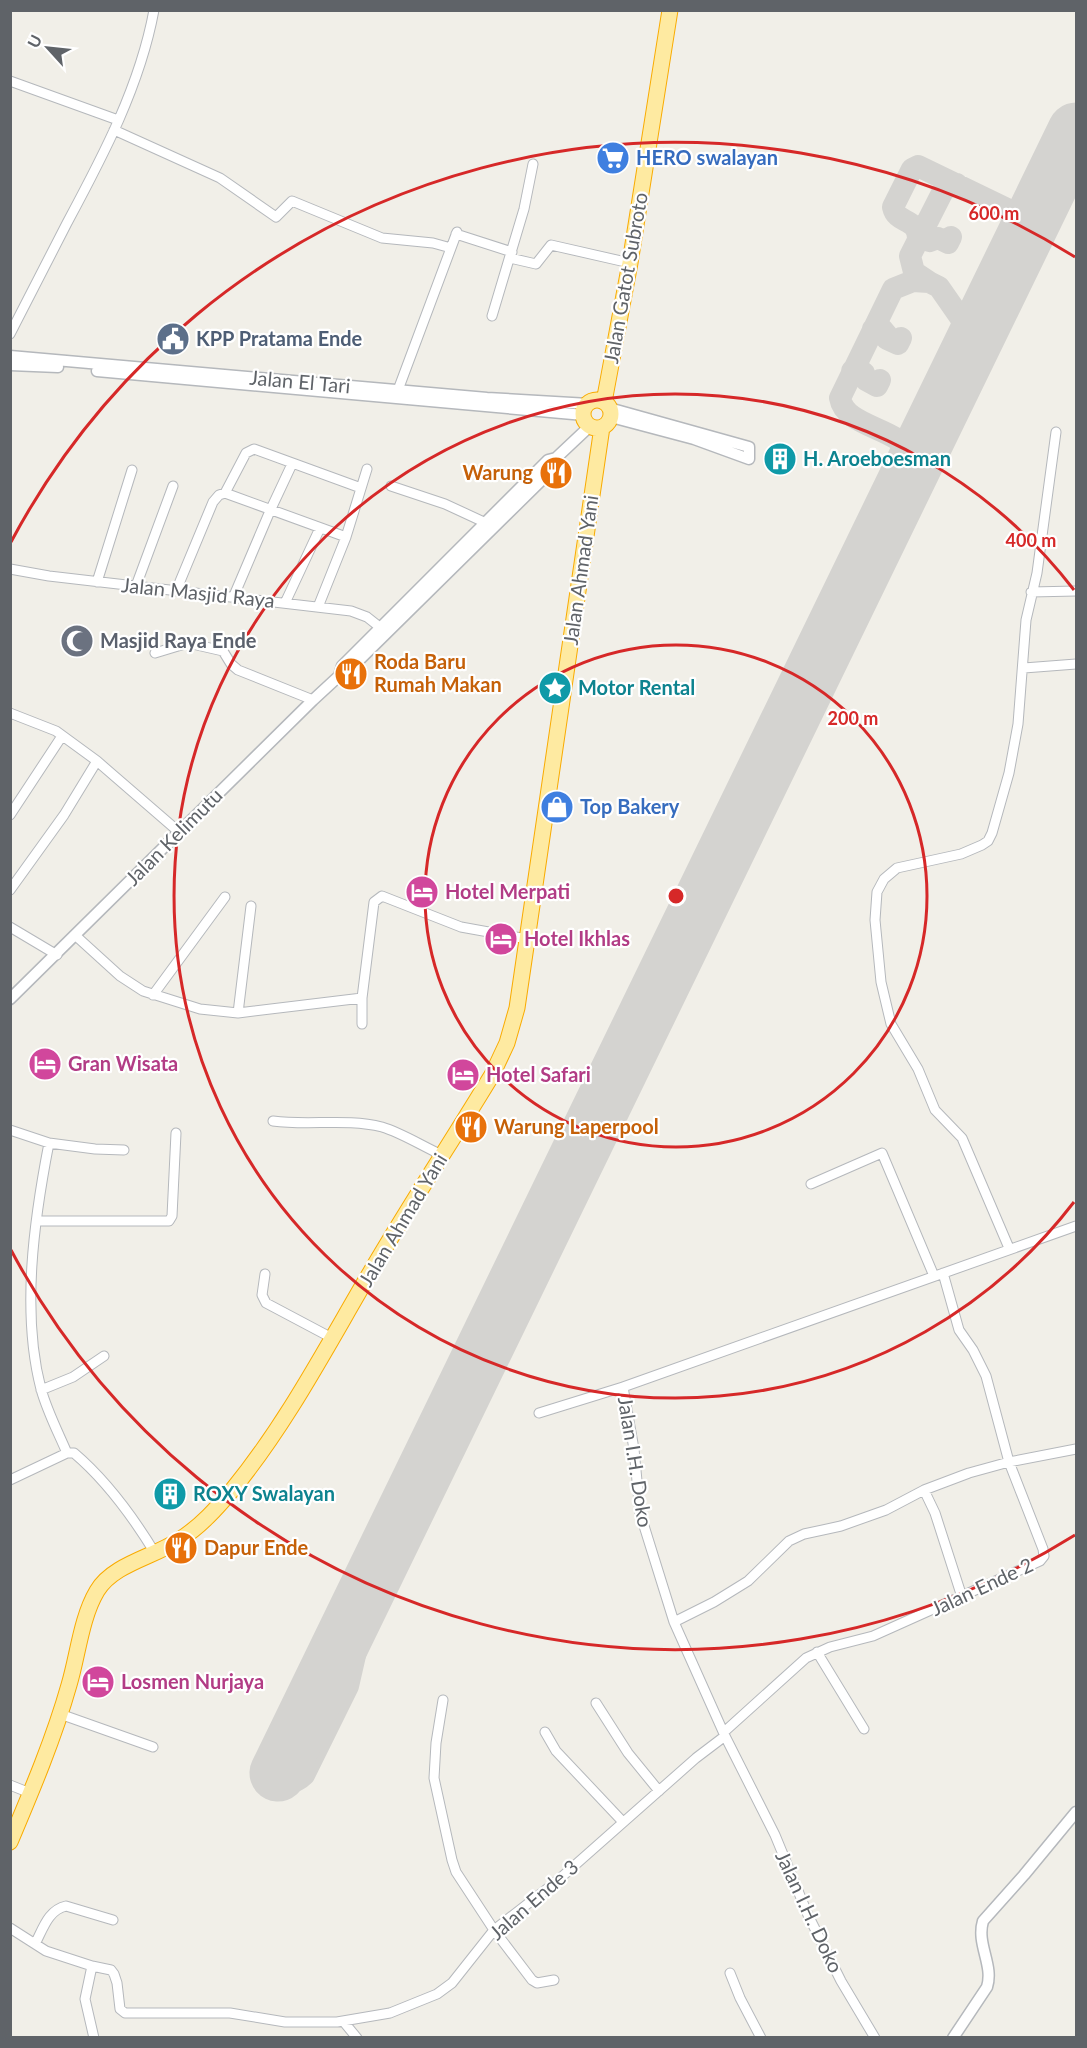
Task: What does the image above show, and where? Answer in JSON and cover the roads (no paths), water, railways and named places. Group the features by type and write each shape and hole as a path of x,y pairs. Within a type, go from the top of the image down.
{"highway":[{"name":"Jalan Gatot Subroto","path":"598,414 630,263 670,10"},
{"name":"Jalan Ahmad Yani","path":"10,1842 60,1714 96,1592 101,1584 119,1571 181,1539 193,1530 234,1487 282,1420 492,1075 507,1043 517,1008 527,939 598,414"}],"street":[{"path":"10,334 114,130 146,50 154,10"},
{"path":"10,81 118,120"},
{"path":"114,130 220,178 276,217 292,201 382,238 433,243 451,248"},
{"path":"492,316 524,209 533,164"},
{"path":"398,390 456,233 536,264 551,245 630,263"},
{"name":"Jalan El Tari","path":"10,356 598,414"},
{"name":"Jalan El Tari","path":"10,365 291,385 398,390 598,414"},
{"path":"384,630 548,460 556,458 598,414 657,424 749,447 749,459 657,424"},
{"path":"1009,1248 963,1138 935,1110 918,1069 891,1024 881,982 875,920 877,892 884,879 897,868 961,854 988,841 992,833 1018,724 1026,620 1037,573 1056,432"},
{"path":"225,493 246,453 254,449 361,488"},
{"path":"384,630 555,467 556,458"},
{"path":"233,598 292,464"},
{"path":"318,607 346,537 367,469"},
{"path":"97,582 132,470"},
{"path":"136,586 173,486"},
{"path":"391,486 445,504 486,523"},
{"path":"176,591 213,502 219,495 225,493 346,537"},
{"path":"285,603 320,528"},
{"name":"Jalan Masjid Raya","path":"10,569 97,582 351,611 367,617 384,630"},
{"path":"1031,592 1077,591"},
{"name":"Jalan Kelimutu","path":"10,999 339,675 342,666 384,630"},
{"path":"155,652 188,643 224,651 231,664 238,670 313,700"},
{"path":"1024,668 1077,664"},
{"path":"12,716 39,723 62,736 97,761 179,832"},
{"path":"10,815 62,736"},
{"path":"10,890 64,816 97,761"},
{"path":"153,995 225,897"},
{"path":"362,1024 362,998 374,902 382,897 461,927 527,939"},
{"path":"238,1013 251,906"},
{"path":"10,927 57,955"},
{"path":"76,936 120,976 144,991 200,1009 238,1013 362,998"},
{"path":"273,1121 290,1124 344,1123 383,1128 442,1155"},
{"path":"10,1130 49,1143 124,1150"},
{"path":"37,1221 169,1221 172,1216 176,1133"},
{"path":"49,1143 33,1254 32,1320 41,1390 67,1453"},
{"name":"Jalan Ende 2","path":"725,1734 806,1658 817,1652 873,1636 1040,1561 1044,1556 1044,1549 1009,1461 986,1376 973,1350 959,1330 939,1274 882,1153 812,1184"},
{"name":"Jalan I.H. Doko","path":"875,2037 841,1981 808,1915 775,1835 725,1734 674,1622 640,1513 634,1449 623,1387 1009,1248 1077,1226"},
{"path":"265,1274 262,1295 266,1303 332,1338"},
{"path":"41,1390 73,1377 104,1356"},
{"path":"540,1413 623,1387"},
{"path":"674,1622 714,1602 748,1581 789,1541 804,1534 841,1526 886,1510 924,1490 969,1473 1009,1461 1077,1449"},
{"path":"10,1480 67,1453 74,1453 129,1513 155,1553"},
{"path":"924,1490 935,1513 962,1597"},
{"path":"817,1652 864,1729"},
{"path":"443,1700 434,1770 445,1834 456,1872 494,1930 532,1980 537,1983 554,1980"},
{"path":"596,1703 628,1753 659,1791"},
{"path":"60,1714 153,1747"},
{"path":"545,1732 556,1751 623,1822"},
{"name":"Jalan Ende 3","path":"10,1928 46,1951 111,1970 114,1974 120,2009 125,2013 230,2013 285,2022 343,2021 390,2013 437,1994 452,1983 494,1930 557,1881 725,1734"},
{"path":"10,1785 30,1793"},
{"path":"953,2037 987,1987 990,1978 981,1941 980,1930 983,1921 1077,1812"},
{"path":"35,1944 52,1912 58,1907 66,1906 113,1920"},
{"path":"92,1966 85,1999 94,2037"},
{"path":"730,1973 740,1998 762,2037"},
{"path":"343,2021 357,2037"}],"place":[{"name":"HERO swalayan","path":"613,158"},
{"name":"KPP Pratama Ende","path":"173,339"},
{"name":"H. Aroeboesman","path":"780,459"},
{"name":"Warung","path":"556,473"},
{"name":"Masjid Raya Ende","path":"77,641"},
{"name":"Roda Baru Rumah Makan","path":"351,674"},
{"name":"Motor Rental","path":"555,688"},
{"name":"Top Bakery","path":"557,807"},
{"name":"Hotel Merpati","path":"422,892"},
{"name":"Hotel Ikhlas","path":"501,939"},
{"name":"Gran Wisata","path":"45,1064"},
{"name":"Hotel Safari","path":"463,1075"},
{"name":"Warung Laperpool","path":"471,1127"},
{"name":"ROXY Swalayan","path":"170,1494"},
{"name":"Dapur Ende","path":"181,1548"},
{"name":"Losmen Nurjaya","path":"98,1682"}]}
